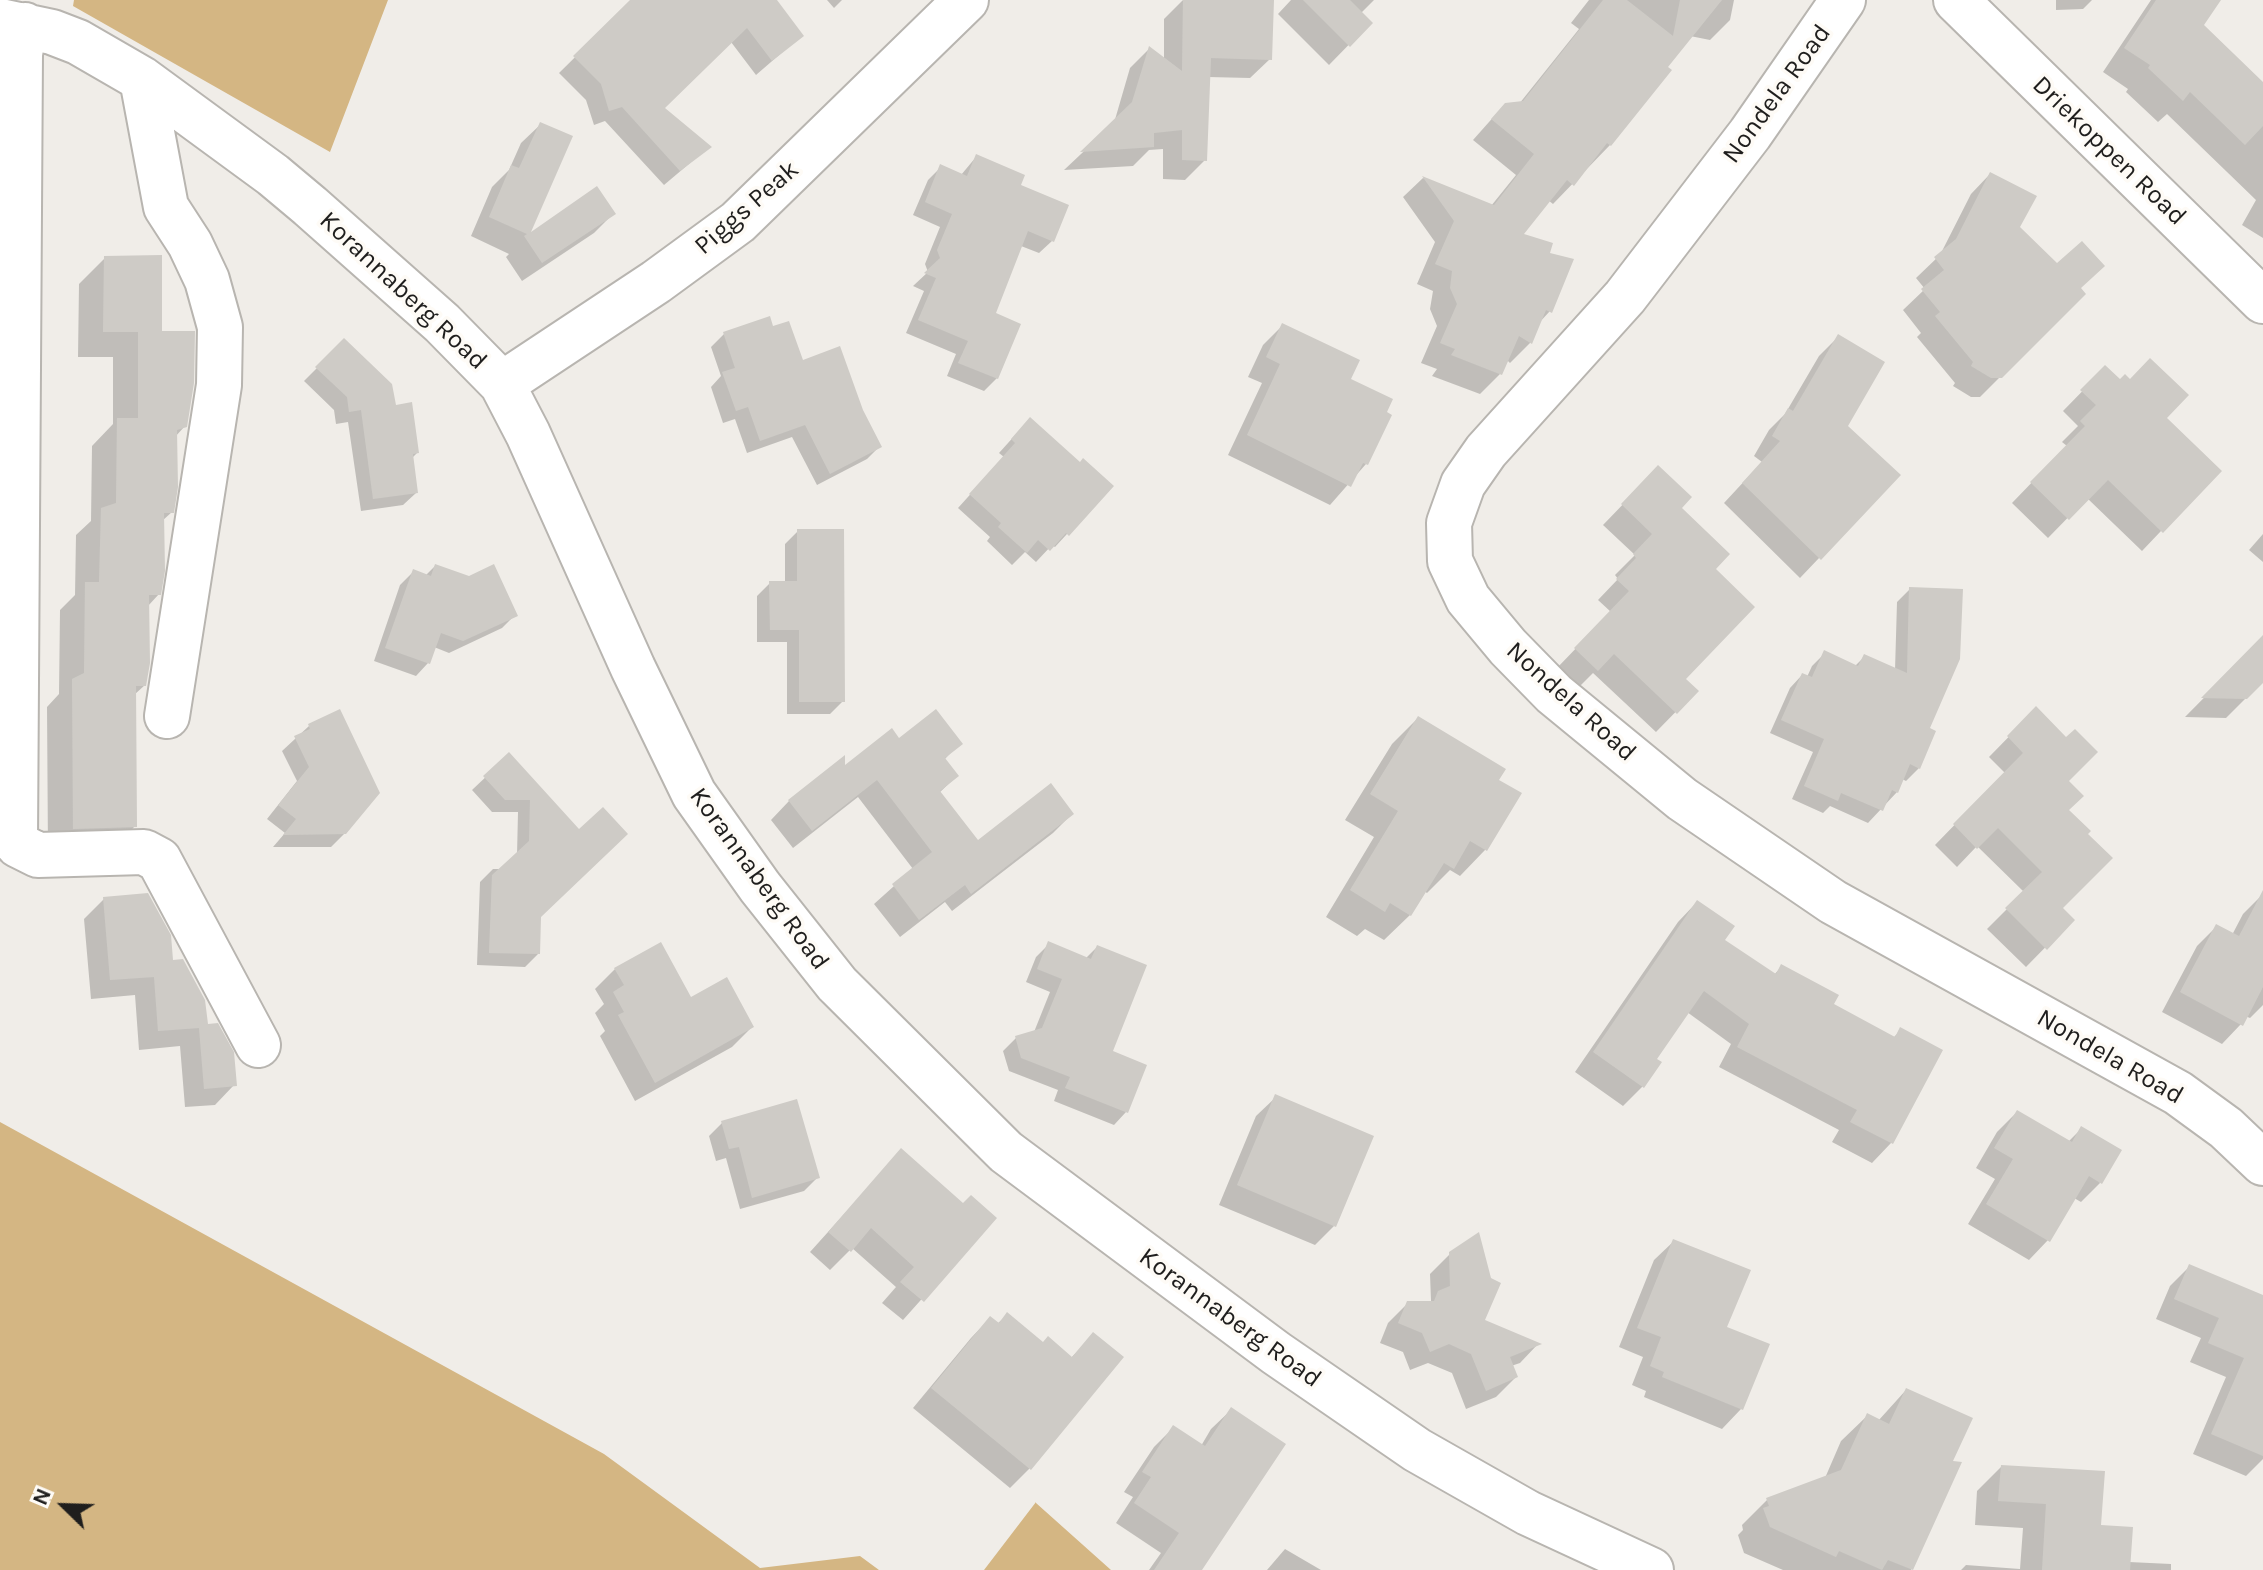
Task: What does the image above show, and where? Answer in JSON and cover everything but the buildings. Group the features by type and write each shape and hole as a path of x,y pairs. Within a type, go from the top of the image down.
{"street":[{"name":"Piggs Peak","path":"502,384 656,282 738,222 966,0"},
{"name":"Nondela Road","path":"1843,0 1750,134 1625,297 1486,451 1463,484 1449,523 1450,561 1468,599 1554,694 1682,799 1833,902 2178,1093 2226,1128 2263,1163"},
{"name":"Driekoppen Road","path":"1956,0 2263,301"},
{"name":"Korannaberg Road","path":"13,23 78,42 142,79 298,195 442,323 502,384 694,794 760,887 837,984 1006,1152 1276,1353 1417,1450 1528,1513 1651,1570"},
{"path":"13,23 20,54 15,838 18,845 38,855 144,852 159,860 258,1045"},
{"path":"142,79 166,207 190,244 207,280 220,327 219,385 167,716"}],"shaded area":[{"path":"74,0 388,0 330,152 73,6"},
{"path":"0,1122 604,1454 760,1568 860,1556 879,1570 0,1570"},
{"path":"1036,1503 1111,1570 984,1570"}]}
